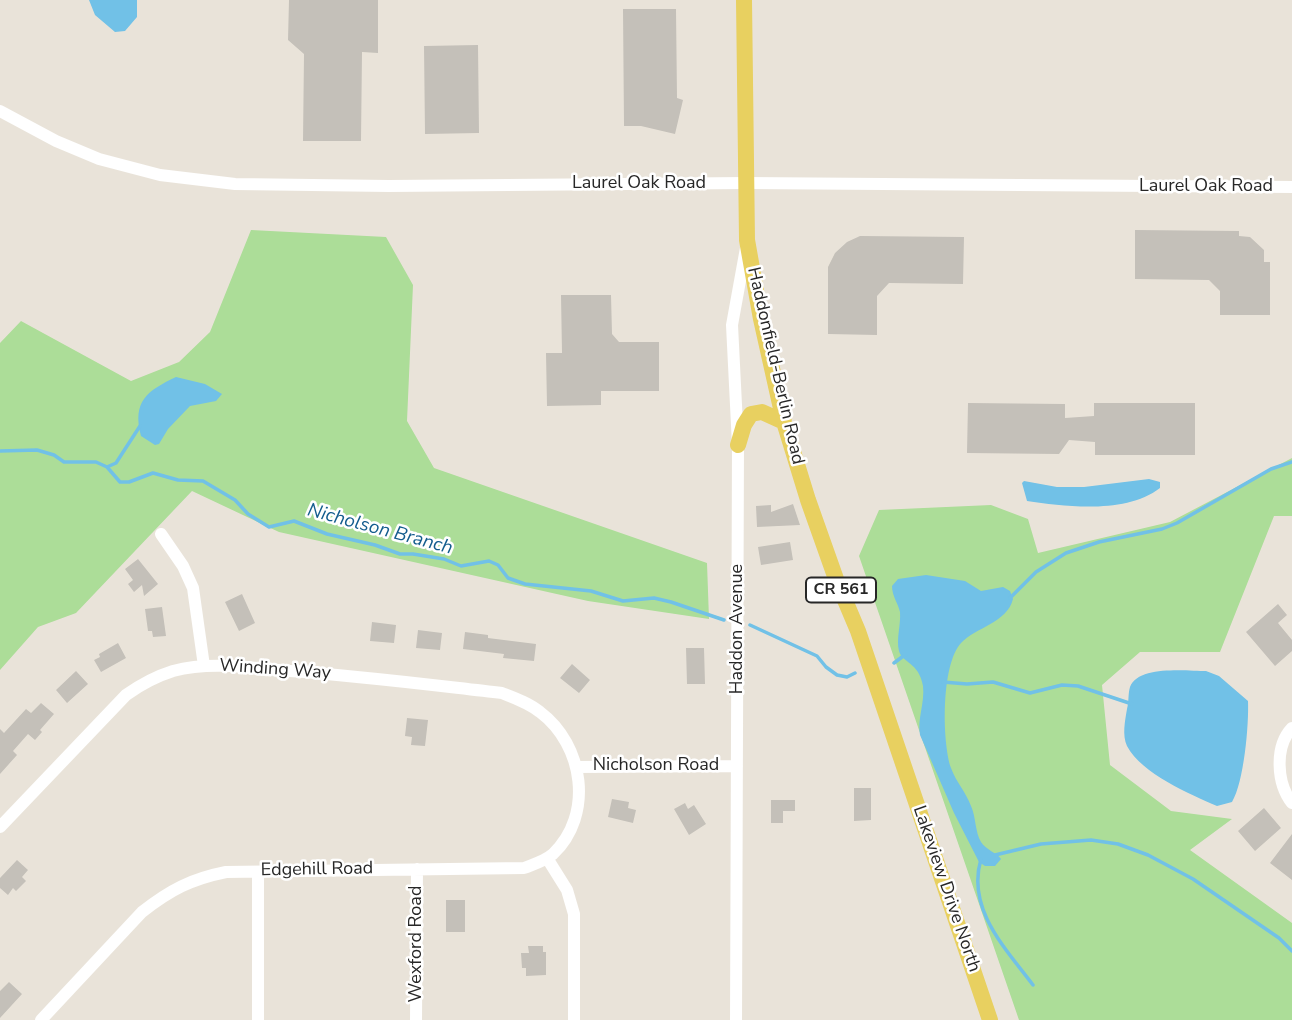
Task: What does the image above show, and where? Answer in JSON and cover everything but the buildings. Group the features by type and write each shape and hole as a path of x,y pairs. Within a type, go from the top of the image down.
{"main road":[{"name":"Haddonfield-Berlin Road","path":"744,0 747,240 784,422 808,500 858,631 901,757"},
{"path":"738,445 744,425 751,414 762,412 784,422"},
{"name":"Lakeview Drive North","path":"901,757 990,1020"}],"street":[{"name":"Laurel Oak Road","path":"0,111 56,141 99,159 160,176 235,184 389,186 746,183 1292,187"},
{"name":"Haddon Avenue","path":"736,1020 738,445 732,325 747,240"},
{"path":"161,534 183,566 193,588 204,666"},
{"name":"Winding Way","path":"0,827 126,695 138,686 173,671 204,666 362,677 502,693 520,699 542,713 566,742 576,767"},
{"path":"1292,729 1287,734 1279,763 1285,793 1292,803"},
{"name":"Nicholson Road","path":"576,767 737,766"},
{"path":"574,1020 574,914 567,890 547,858 566,836 576,816 580,784 576,767"},
{"name":"Edgehill Road","path":"41,1020 142,912 196,878 226,872 524,868 547,858"},
{"name":"Wexford Road","path":"416,1020 417,869"},
{"path":"258,872 258,1020"}],"green space":[{"path":"251,230 386,237 413,285 407,421 434,468 707,563 709,619 588,601 279,532 192,491 76,613 38,627 0,670 0,343 21,321 131,381 179,362 210,332"},
{"path":"1292,458 1292,516 1274,516 1220,652 1140,652 1102,685 1110,765 1171,811 1232,819 1190,850 1292,923 1292,1020 1019,1020 859,556 879,510 991,505 1028,519 1038,553 1170,522"}],"water":[{"path":"89,0 137,0 137,17 125,31 115,32 95,15"},
{"path":"176,377 205,384 222,394 216,401 190,406 168,429 159,444 155,445 141,436 140,406 157,387"},
{"path":"1149,479 1160,482 1160,488 1131,502 1096,506 1027,501 1022,483 1024,481 1057,487 1084,487"},
{"path":"926,575 965,581 981,591 1003,587 1010,591 1013,599 1004,614 961,643 950,668 945,704 946,740 951,768 971,806 981,842 1001,859 995,866 985,866 979,862 954,813 920,735 923,692 921,678 899,651 900,612 892,586 898,579"},
{"path":"1206,671 1219,676 1248,701 1247,738 1240,781 1232,802 1217,806 1181,789 1144,766 1127,746 1125,737 1129,689 1135,680 1153,672"}],"waterway":[{"path":"107,467 116,463 140,426"},
{"name":"Nicholson Branch","path":"0,451 37,450 54,455 64,462 96,462 107,467 120,482 129,482 153,473 178,480 203,481 235,500 248,514 269,527 294,521 327,534 400,554 444,559 461,566 489,561 498,565 508,578 525,584 591,591 623,601 654,598 724,620"},
{"path":"1010,598 1036,572 1066,553 1177,523 1271,469 1292,462"},
{"name":"Nicholson Branch","path":"750,625 817,656 837,675 847,677 855,673"},
{"name":"Nicholson Branch","path":"894,663 906,654"},
{"path":"943,682 993,682 1030,693 1062,685 1078,686 1132,704"},
{"name":"Nicholson Branch","path":"995,855 1041,844 1091,840 1118,844 1148,855 1193,879 1279,938 1292,951"},
{"path":"981,859 979,895 984,911 991,927 1033,985"}]}
